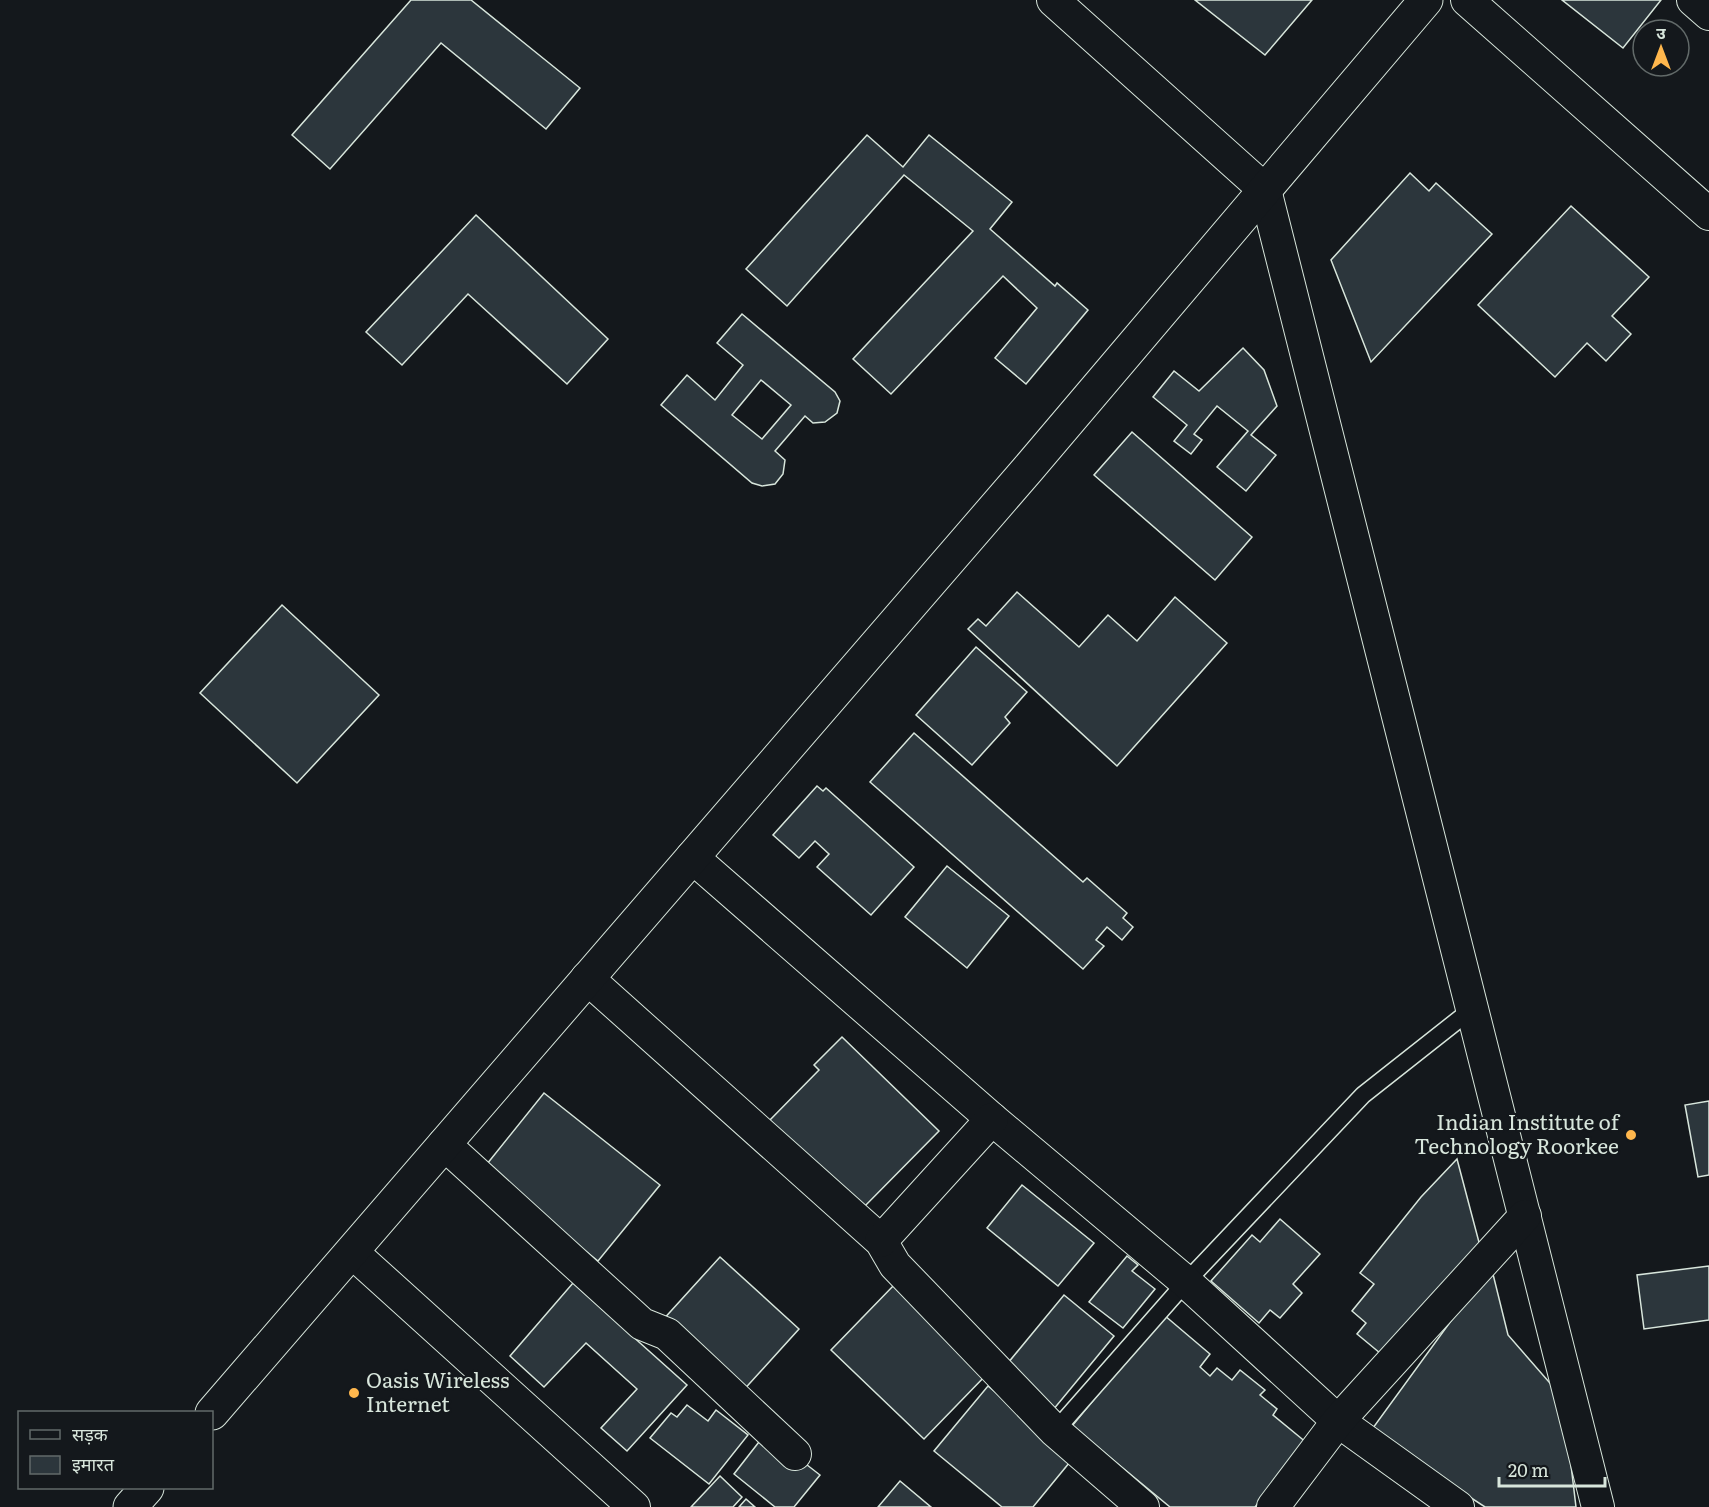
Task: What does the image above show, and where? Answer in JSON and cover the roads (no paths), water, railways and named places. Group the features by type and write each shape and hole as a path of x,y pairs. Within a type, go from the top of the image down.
{"main road":[{"path":"213,1412 1028,469 1426,0"},
{"path":"130,1507 146,1489"}],"street":[{"path":"1053,0 1265,190 1598,1507"},
{"path":"1467,0 1709,214"},
{"path":"1694,0 1709,14"},
{"path":"692,857 992,1119 1186,1282 1338,1421 1458,1507"},
{"path":"587,978 880,1240 894,1265 1055,1431 1143,1507"},
{"path":"880,1240 992,1119"},
{"path":"444,1144 642,1324 667,1334 795,1454"},
{"path":"1273,1507 1338,1421 1525,1216"},
{"path":"352,1252 634,1507"}],"lane":[{"path":"1055,1431 1186,1282 1363,1095 1472,1008"}],"place":[{"name":"Indian Institute of Technology Roorkee","path":"1631,1135"},
{"name":"Oasis Wireless Internet","path":"354,1393"}]}
